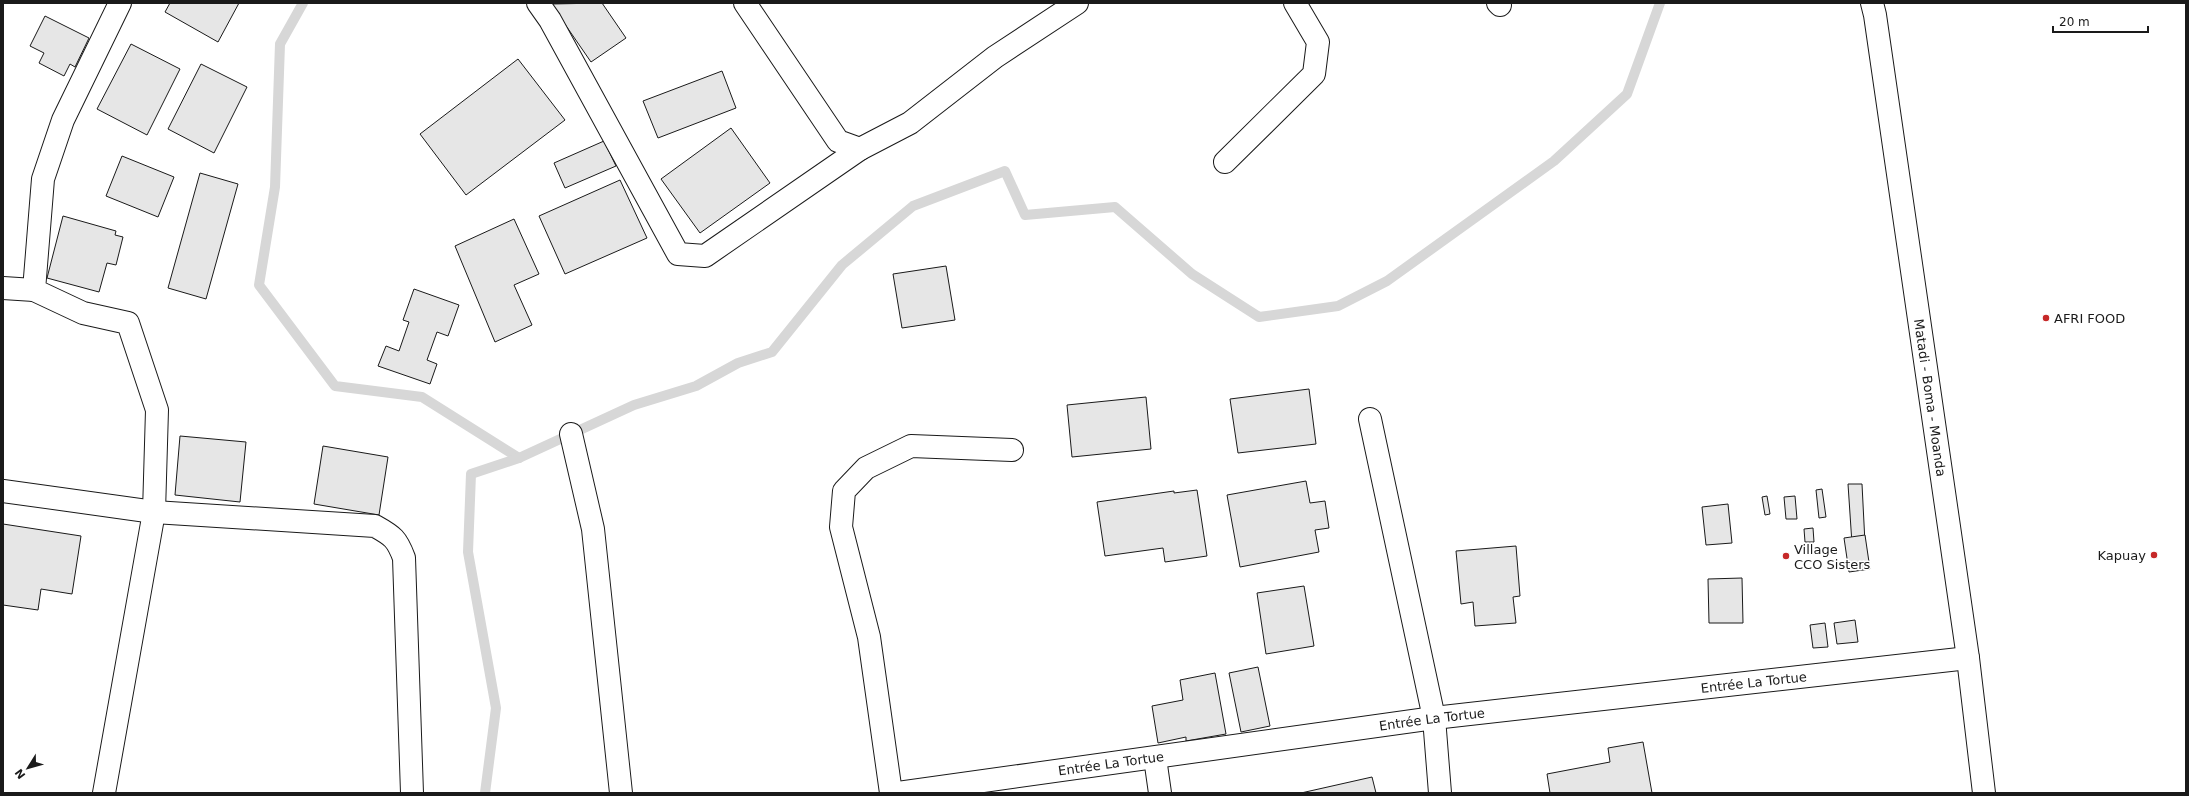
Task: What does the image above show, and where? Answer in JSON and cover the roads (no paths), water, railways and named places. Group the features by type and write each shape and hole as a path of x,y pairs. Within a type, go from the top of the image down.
{"main road":[{"path":"34,290 43,179 63,120 120,3"},
{"path":"538,3 550,20 678,254 705,256 860,149 910,123 995,57 1077,3"},
{"path":"746,3 838,141 860,149"},
{"path":"1225,162 1314,74 1318,42 1295,3"},
{"name":"Matadi - Boma - Moanda","path":"1872,3 1876,22 1968,658 1984,793"},
{"path":"3,288 34,290 83,313 128,323 157,410 154,512 104,793"},
{"path":"1370,420 1434,718 1440,793"},
{"path":"571,434 593,529 621,793"},
{"path":"891,793 869,636 841,527 844,491 866,468 911,446 1012,450"},
{"path":"3,491 154,512 375,526 395,538 404,558 412,793"},
{"name":"Entrée La Tortue","path":"898,793 1434,718 1968,658"},
{"path":"1155,758 1160,793"}],"waterway":[{"path":"303,3 280,44 275,187 259,285 335,386 422,397 519,458"},
{"path":"485,793 496,708 468,552 471,474 519,458 634,405 696,386 738,363 772,352 842,265 913,206 1005,171 1025,215 1115,207 1192,274 1259,317 1338,306 1387,281 1554,161 1627,94 1660,3"}],"place":[{"name":"AFRI FOOD","path":"2046,318"},
{"name":"Kapuay","path":"2154,555"},
{"name":"Village CCO Sisters","path":"1786,556"}]}
